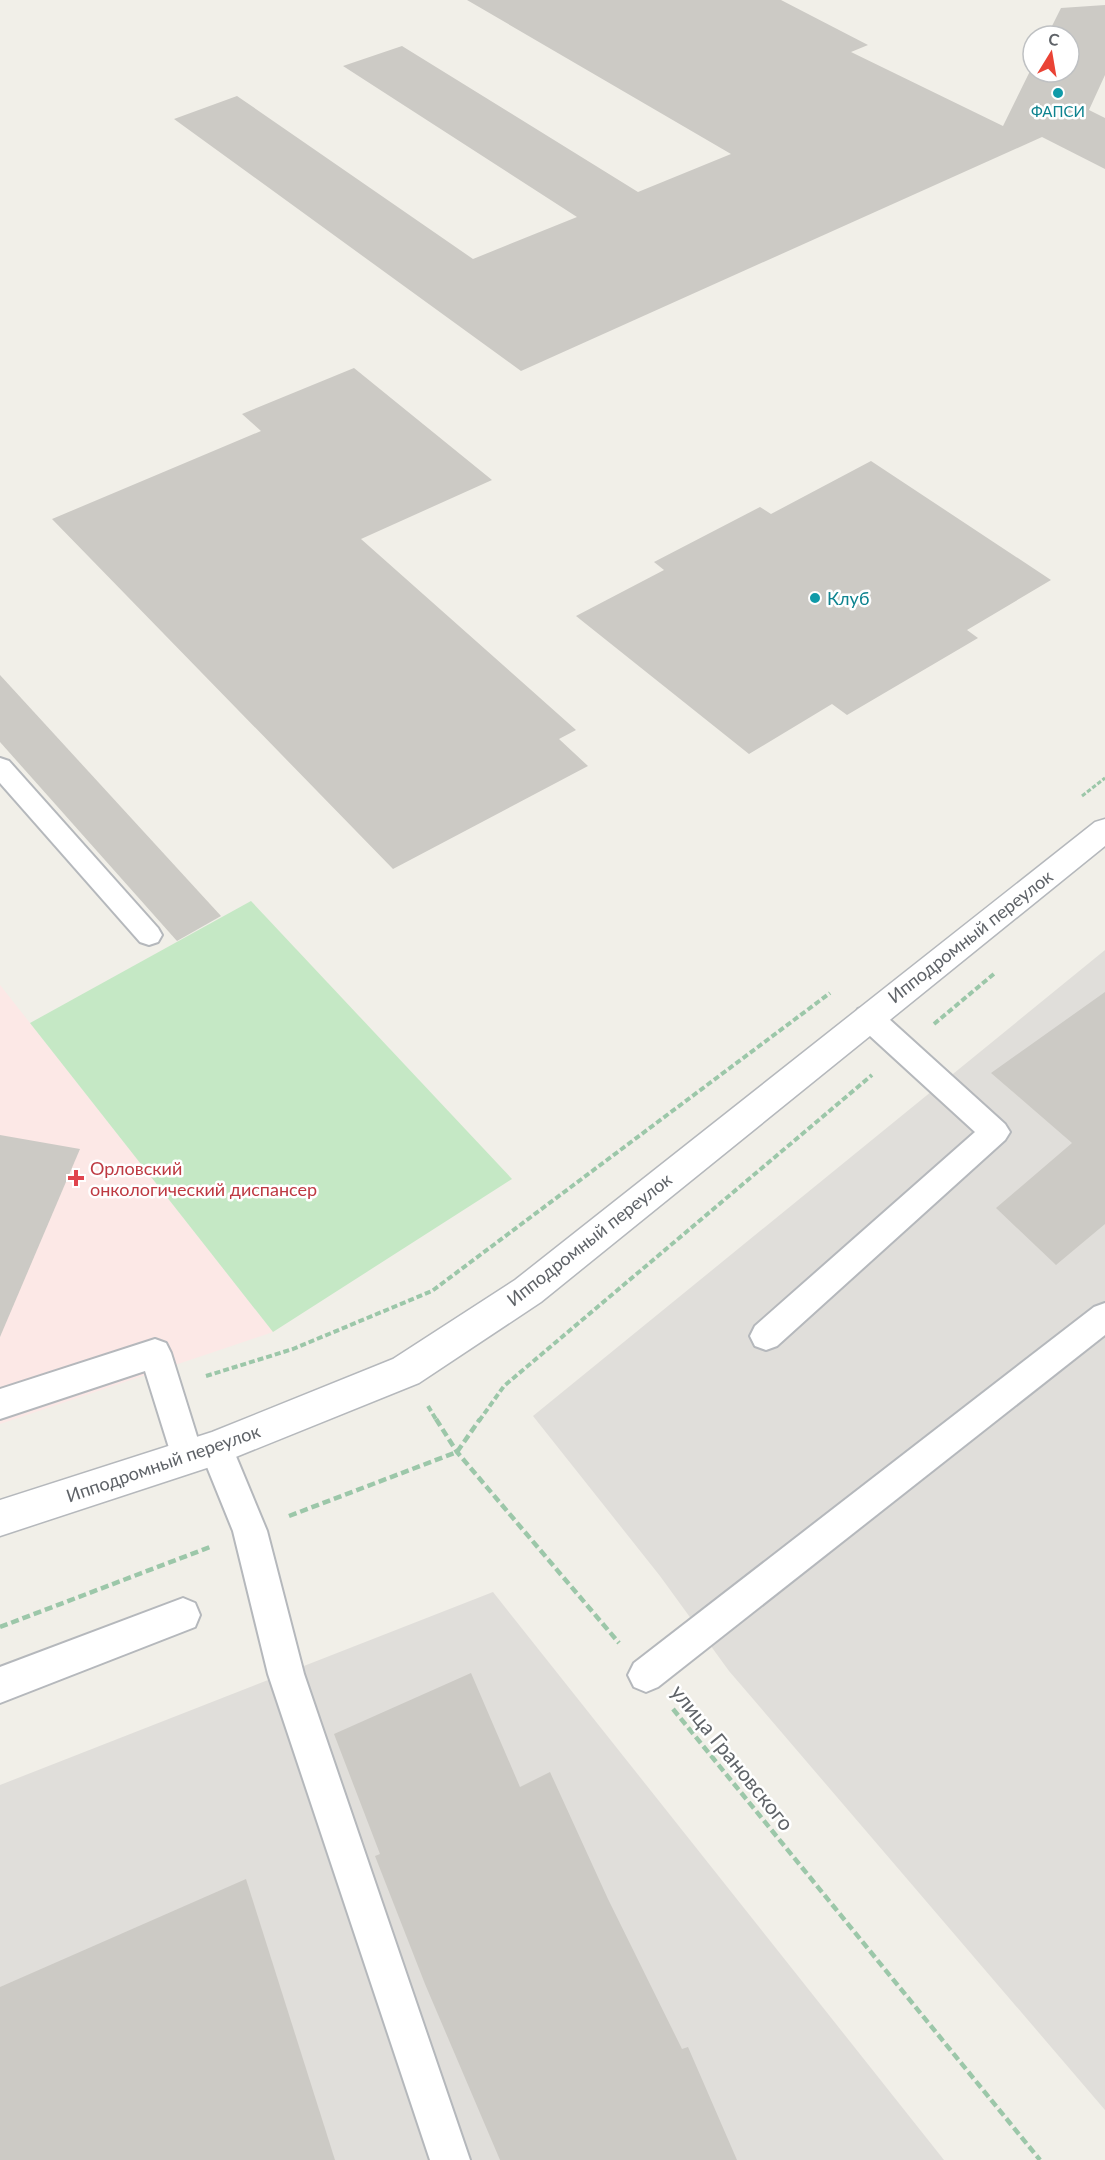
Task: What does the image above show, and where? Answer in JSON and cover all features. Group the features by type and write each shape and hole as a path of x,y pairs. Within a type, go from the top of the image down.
{"street":[{"name":"Ипподромный переулок","path":"0,1518 202,1452 406,1371 528,1291 868,1017 1105,830"}],"lane":[{"path":"0,768 149,935"},
{"path":"766,1336 994,1132 868,1017"},
{"path":"646,1675 1105,1317"},
{"path":"0,1404 155,1353 165,1389 250,1531 286,1674 450,2160"},
{"path":"0,1685 183,1615"}],"path":[{"path":"1078,800 1105,778"},
{"path":"457,1452 504,1386 1004,966"},
{"path":"165,1389 293,1349 432,1291 840,986"},
{"name":"улица Грановского","path":"406,1371 457,1452 646,1675 1040,2160"}],"shaded area":[{"path":"1105,950 1105,2110 729,1671 660,1576 533,1416"},
{"name":"Орловский онкологический диспансер","path":"0,985 30,1023 273,1332 0,1424"},
{"path":"493,1592 944,2160 0,2160 0,1785"}],"green space":[{"path":"251,901 512,1179 273,1332 30,1023"}],"building":[{"path":"467,0 781,0 868,45 851,52 1003,126 1024,84 1081,84 1081,24 1053,24 1061,8 1105,5 1105,75 1089,110 1105,118 1105,169 1042,137 521,371 174,119 237,96 473,259 577,217 343,66 402,46 638,192 731,154"},
{"path":"354,368 492,480 361,539 576,730 559,739 588,766 393,869 52,519 261,431 242,414"},
{"name":"Клуб","path":"871,461 1051,580 967,630 978,638 847,715 832,704 749,754 576,616 664,570 654,562 760,507 771,514"},
{"path":"0,675 221,916 177,941 0,742"},
{"path":"1105,992 1105,1224 1056,1265 996,1208 1072,1143 991,1073"},
{"path":"0,1135 80,1149 0,1337"},
{"path":"471,1673 520,1787 550,1772 608,1899 682,2049 688,2047 737,2160 500,2160 425,1984 375,1856 380,1854 334,1734"},
{"path":"246,1879 335,2160 0,2160 0,1987"}],"place":[{"name":"ФАПСИ","path":"1058,93"},
{"name":"Клуб","path":"815,598"},
{"name":"Орловский онкологический диспансер","path":"76,1178"}]}
